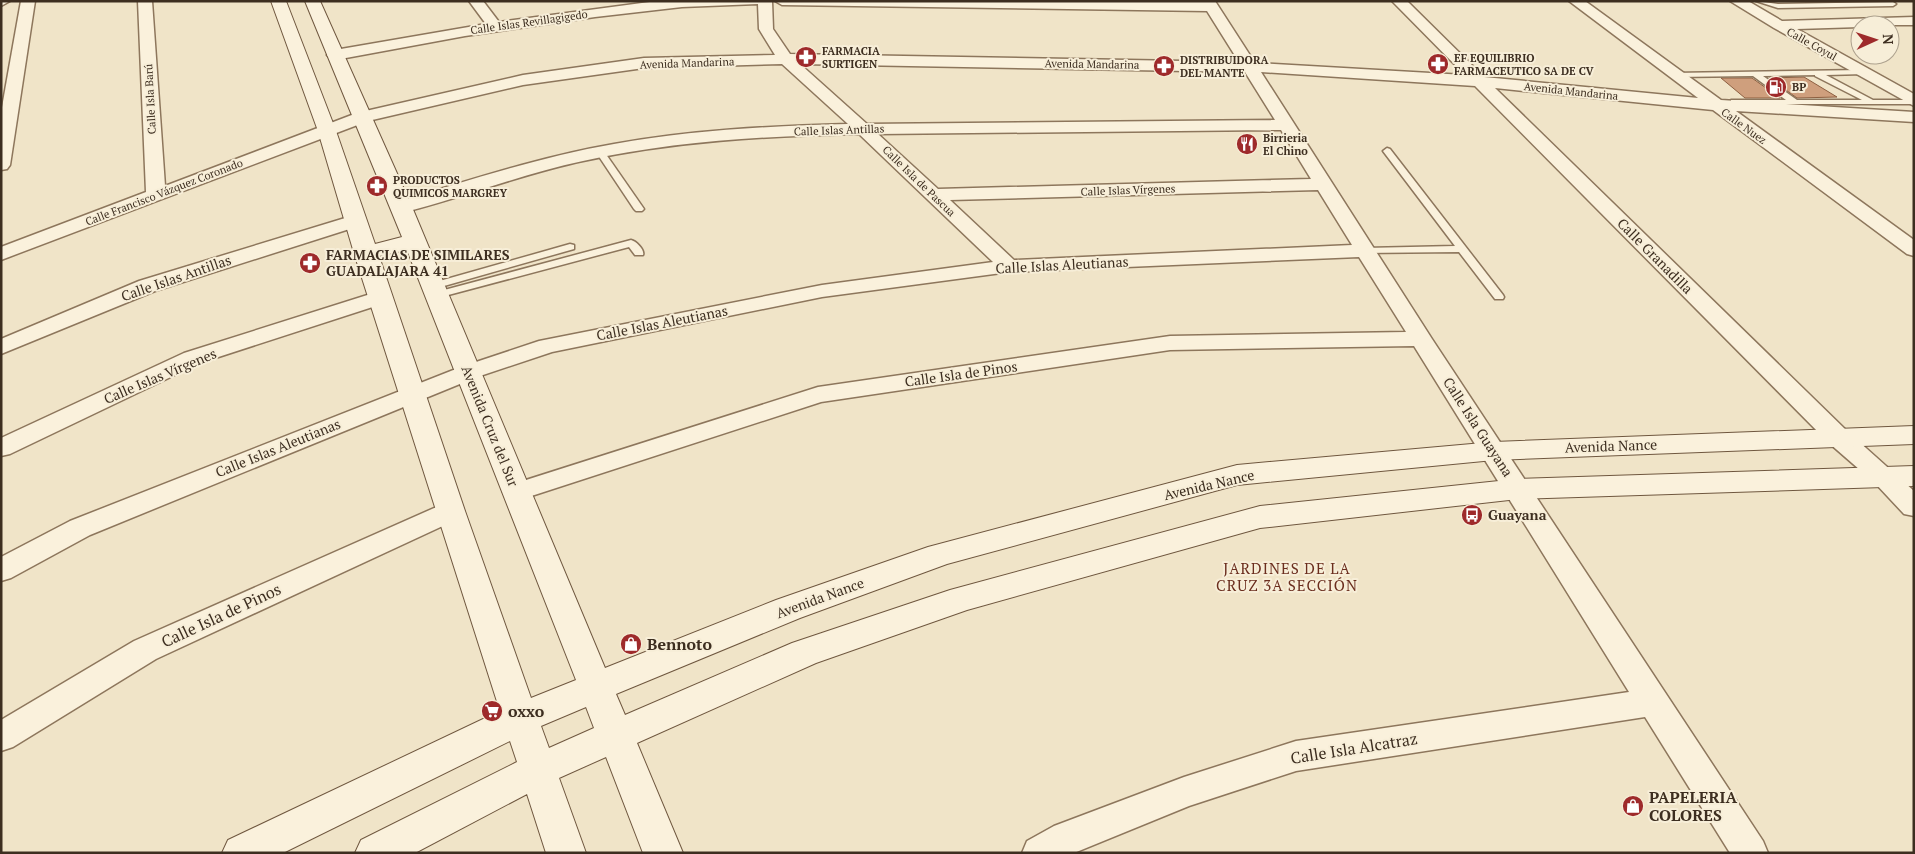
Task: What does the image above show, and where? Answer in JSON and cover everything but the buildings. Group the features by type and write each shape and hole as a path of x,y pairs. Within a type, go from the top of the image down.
{"main road":[{"path":"278,1 327,131 365,253 450,510 566,853"},
{"name":"Avenida Cruz del Sur","path":"312,1 401,206 663,853"},
{"path":"365,253 415,241"},
{"name":"Avenida Nance","path":"242,853 521,718 788,609 939,555 1237,475 1494,451 1914,435"},
{"path":"375,853 538,770 804,653 961,599 1260,517 1518,488 1914,476"}],"street":[{"path":"1,166 28,1"},
{"name":"Calle Isla Barú","path":"145,1 156,196"},
{"path":"476,1 495,27"},
{"name":"Calle Islas Revillagigedo","path":"335,55 610,6 755,1"},
{"name":"Calle Isla de Pascua","path":"765,1 766,28 774,44 786,59 1009,266"},
{"path":"782,1 1210,4"},
{"name":"Calle Granadilla","path":"1399,1 1838,437 1884,477 1914,507"},
{"name":"Calle Nuez","path":"1576,1 1713,104 1914,250"},
{"name":"Calle Coyul","path":"1737,1 1914,102"},
{"name":"Calle Isla Guayana","path":"1210,4 1365,252 1518,488 1652,702 1750,853"},
{"path":"1779,25 1914,21"},
{"name":"Avenida Mandarina","path":"327,131 363,117 523,80 644,64 786,59 1248,67 1478,81 1713,104 1907,117"},
{"name":"Calle Islas Antillas","path":"401,206 492,179 600,152 643,144 694,138 863,129 1285,125"},
{"name":"Calle Francisco Vázquez Coronado","path":"1,254 327,131"},
{"name":"Calle Islas Vírgenes","path":"933,195 1323,184"},
{"name":"Calle Islas Antillas","path":"1,348 147,286 355,221"},
{"name":"Calle Islas Aleutianas","path":"1,570 80,528 468,372 547,346 822,291 1009,266 1365,252"},
{"name":"Calle Islas Vírgenes","path":"1,448 192,358 380,297"},
{"name":"Calle Isla de Pinos","path":"516,492 818,395 1170,343 1421,339"},
{"name":"Calle Isla de Pinos","path":"1,737 145,650 450,510"},
{"name":"Calle Isla Alcatraz","path":"1040,853 1067,838 1184,792 1296,756 1652,702"}],"lane":[{"path":"1759,1 1778,6 1893,4"},
{"path":"1816,72 1872,102 1907,117"},
{"path":"1674,74 1862,72"},
{"path":"1754,73 1810,111"},
{"path":"1713,104 1914,102"},
{"path":"1387,151 1499,297"},
{"path":"600,152 639,209"},
{"path":"435,290 631,243 639,253"},
{"path":"435,290 570,247"},
{"path":"1365,252 1462,249"}],"place":[{"name":"FARMACIA SURTIGEN","path":"806,57"},
{"name":"EF EQUILIBRIO FARMACEUTICO SA DE CV","path":"1438,64"},
{"name":"DISTRIBUIDORA DEL MANTE","path":"1164,66"},
{"name":"BP","path":"1776,87"},
{"name":"Birrieria El Chino","path":"1247,144"},
{"name":"PRODUCTOS QUIMICOS MARGREY","path":"377,186"},
{"name":"FARMACIAS DE SIMILARES GUADALAJARA 41","path":"310,263"},
{"name":"Guayana","path":"1472,515"},
{"name":"Bennoto","path":"631,644"},
{"name":"oxxo","path":"492,711"},
{"name":"PAPELERIA COLORES","path":"1633,806"}],"district":[{"name":"JARDINES DE LA CRUZ 3A SECCIÓN","path":"1287,578"}]}
